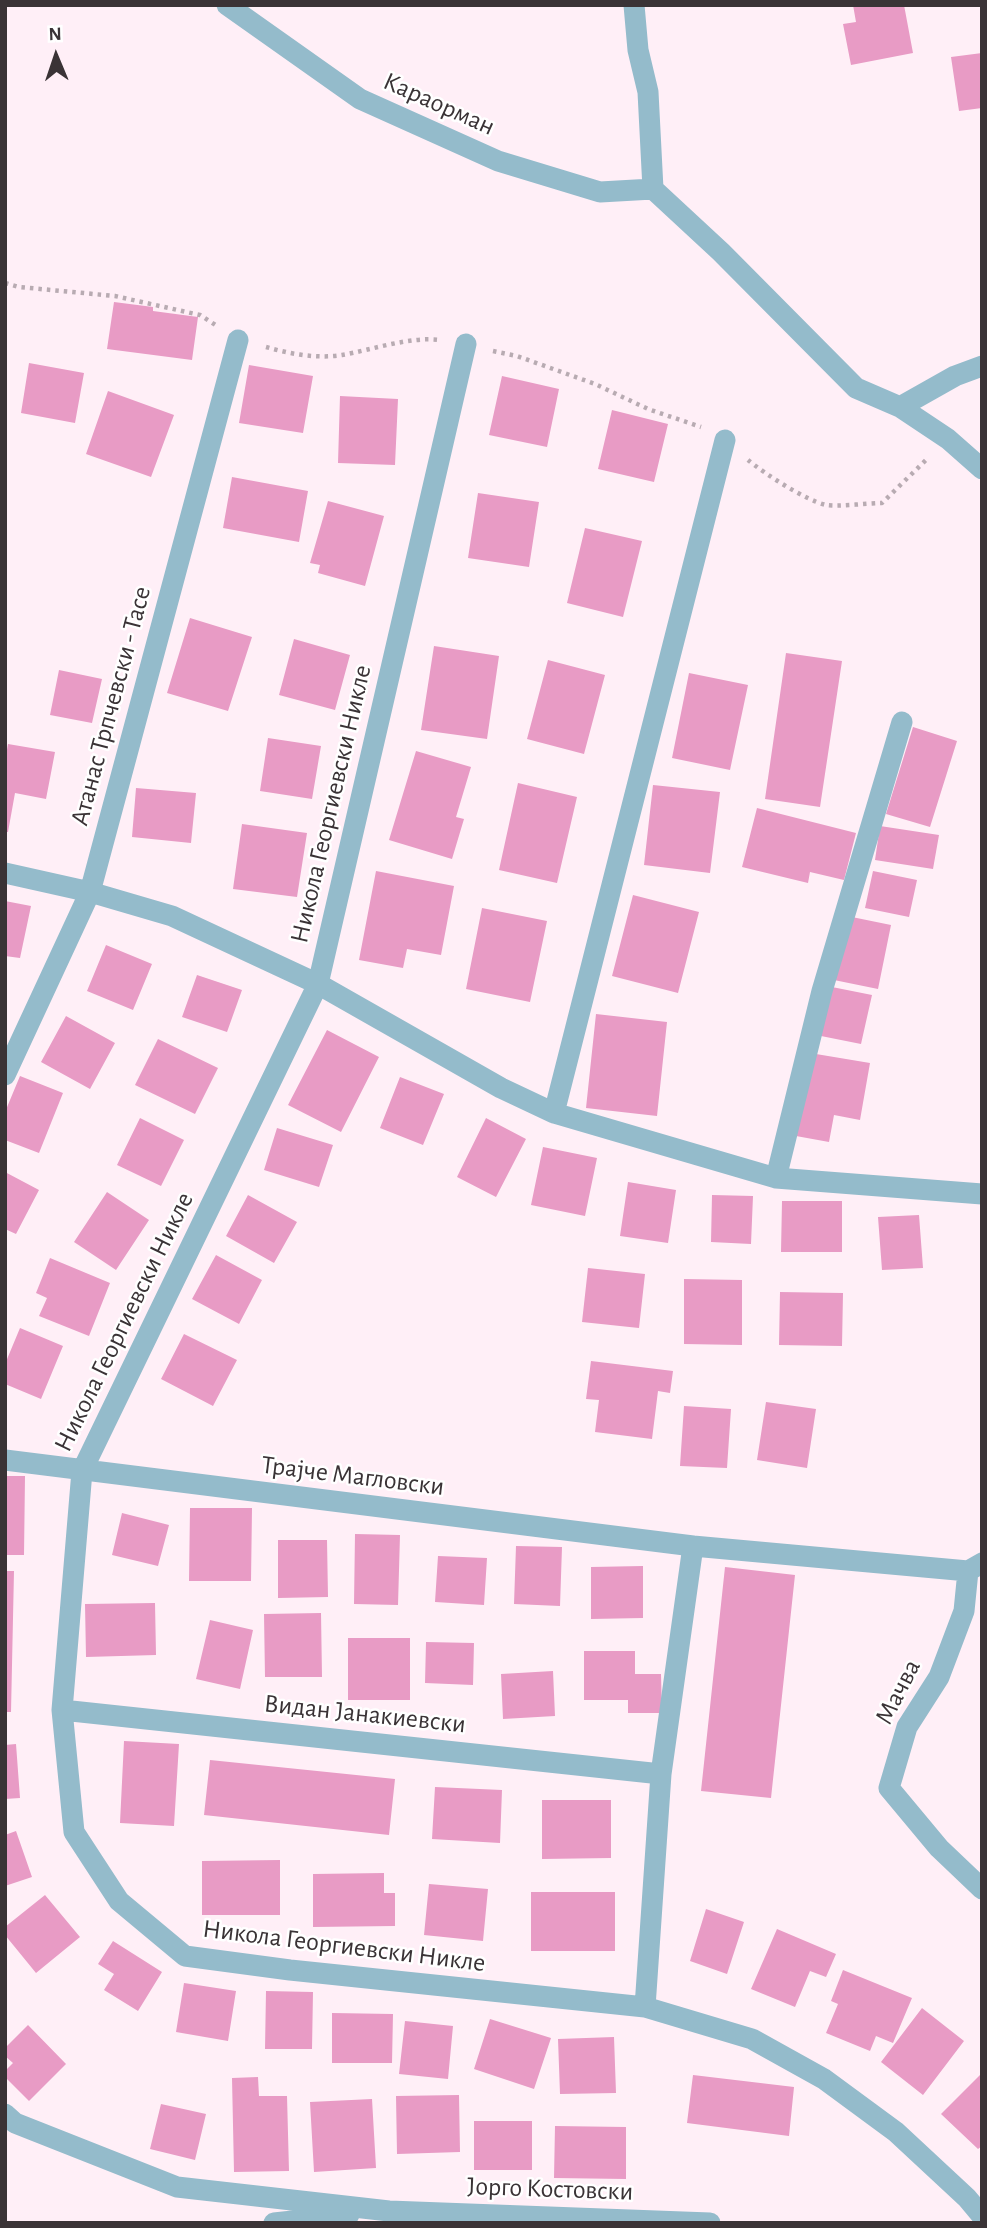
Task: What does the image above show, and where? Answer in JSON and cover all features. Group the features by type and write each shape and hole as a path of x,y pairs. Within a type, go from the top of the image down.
{"street":[{"name":"Караорман","path":"228,5 360,99 498,161 600,192 653,189"},
{"path":"635,5 638,50 648,92 653,189 721,252 856,388 900,407 948,439 982,469"},
{"name":"Атанас Трпчевски - Тасе","path":"5,1075 90,892 238,340"},
{"name":"Никола Георгиевски Никле","path":"466,344 318,984 82,1471 62,1710 74,1832 119,1901 185,1956 290,1970 645,2007 752,2039 824,2080 897,2132 967,2198 982,2216"},
{"path":"900,407 955,376 982,366"},
{"path":"554,1113 725,440"},
{"path":"776,1178 822,991 902,722"},
{"path":"5,873 90,892 172,916 318,984 454,1063 554,1113 776,1178 982,1194"},
{"name":"Трајче Магловски","path":"5,1460 693,1546 975,1567"},
{"path":"645,2007 662,1774 693,1546"},
{"name":"Мачва","path":"975,1567 964,1611 939,1677 907,1727 889,1788 939,1848 982,1889"},
{"name":"Видан Јанакиевски","path":"62,1710 662,1774"},
{"path":"5,2114 15,2123 177,2187 389,2211"},
{"path":"274,2223 389,2211"},
{"name":"Јорго Костовски","path":"389,2211 710,2223"}],"path":[{"path":"5,283 19,287 115,296 201,315 238,340 295,355 339,356 381,346 434,340 466,344 517,356 595,384 648,409 696,424 725,440 761,471 825,505 881,503 948,439"}],"building":[{"path":"853,5 904,5 913,53 851,65 843,24 856,22"},
{"path":"982,53 982,108 959,111 951,57"},
{"path":"114,302 198,317 192,360 107,349"},
{"path":"29,363 84,373 75,423 21,413"},
{"path":"249,365 313,376 303,433 239,423"},
{"path":"502,376 559,389 547,447 489,435"},
{"path":"108,391 174,415 151,477 86,454"},
{"path":"340,396 398,399 395,465 338,463"},
{"path":"612,410 668,424 654,482 598,469"},
{"path":"232,477 308,491 299,542 223,528"},
{"path":"478,493 539,502 529,567 468,558"},
{"path":"328,501 384,516 365,586 318,573 320,565 310,563"},
{"path":"585,528 642,541 623,617 567,603"},
{"path":"190,618 252,637 228,711 167,693"},
{"path":"294,639 350,655 335,710 279,695"},
{"path":"434,646 499,656 487,739 421,730"},
{"path":"786,653 842,661 820,807 765,799"},
{"path":"548,660 605,675 584,754 527,739"},
{"path":"59,670 102,679 92,723 50,715"},
{"path":"689,673 748,685 730,770 672,758"},
{"path":"913,727 957,741 930,827 886,814"},
{"path":"268,738 321,746 312,799 260,791"},
{"path":"8,744 55,752 46,799 15,793 8,832 5,832 5,761"},
{"path":"416,751 471,767 456,817 464,819 452,859 389,840"},
{"path":"518,783 577,797 557,883 499,870"},
{"path":"653,785 720,792 710,873 644,865"},
{"path":"136,788 196,793 191,843 132,837"},
{"path":"757,808 856,833 844,880 810,872 808,883 742,867"},
{"path":"242,824 307,833 297,897 233,889"},
{"path":"880,826 939,835 933,869 875,860"},
{"path":"376,871 454,886 441,955 407,949 403,968 359,960"},
{"path":"873,871 917,880 909,917 865,908"},
{"path":"633,895 699,912 678,993 612,976"},
{"path":"5,901 31,906 20,958 5,956"},
{"path":"482,908 547,921 530,1002 466,989"},
{"path":"847,916 891,925 878,989 834,980"},
{"path":"106,945 152,964 133,1010 87,991"},
{"path":"197,975 242,990 227,1032 182,1017"},
{"path":"827,986 872,995 861,1044 816,1035"},
{"path":"596,1014 667,1022 657,1116 586,1108"},
{"path":"66,1016 115,1043 90,1089 41,1062"},
{"path":"327,1030 379,1057 341,1132 288,1105"},
{"path":"158,1039 218,1068 195,1114 135,1085"},
{"path":"810,1053 870,1063 860,1120 834,1115 829,1142 796,1136"},
{"path":"20,1076 63,1093 39,1153 5,1140 5,1112"},
{"path":"400,1077 444,1094 423,1145 380,1128"},
{"path":"140,1118 184,1140 161,1186 117,1165"},
{"path":"486,1118 526,1139 496,1197 457,1177"},
{"path":"277,1128 333,1145 319,1187 264,1170"},
{"path":"543,1147 597,1158 585,1216 531,1205"},
{"path":"5,1172 39,1190 16,1234 5,1229"},
{"path":"628,1182 676,1190 668,1243 620,1236"},
{"path":"107,1192 149,1220 116,1270 74,1242"},
{"path":"248,1195 297,1222 274,1263 226,1236"},
{"path":"712,1195 753,1196 751,1244 711,1242"},
{"path":"782,1201 842,1201 842,1252 781,1252"},
{"path":"919,1215 923,1268 882,1270 878,1217"},
{"path":"216,1255 262,1280 239,1324 192,1299"},
{"path":"50,1258 110,1283 89,1336 39,1316 47,1298 36,1293"},
{"path":"588,1268 645,1274 639,1328 582,1322"},
{"path":"684,1279 742,1280 742,1345 684,1344"},
{"path":"780,1292 843,1293 842,1346 779,1345"},
{"path":"20,1328 63,1346 41,1399 5,1384 5,1364"},
{"path":"184,1334 237,1360 213,1406 161,1379"},
{"path":"591,1361 673,1371 670,1393 658,1391 652,1439 595,1432 599,1400 586,1399"},
{"path":"766,1402 816,1409 807,1468 757,1460"},
{"path":"684,1406 731,1409 727,1468 680,1466"},
{"path":"5,1476 25,1476 24,1555 5,1555"},
{"path":"190,1508 252,1508 251,1581 189,1581"},
{"path":"122,1513 169,1525 158,1566 112,1555"},
{"path":"355,1534 400,1535 398,1605 354,1604"},
{"path":"278,1540 327,1540 328,1597 278,1598"},
{"path":"516,1546 562,1547 560,1606 514,1604"},
{"path":"438,1556 487,1558 484,1605 435,1602"},
{"path":"643,1566 643,1618 591,1619 591,1567"},
{"path":"725,1567 795,1575 771,1798 701,1791"},
{"path":"5,1571 14,1571 11,1712 5,1712"},
{"path":"155,1603 156,1655 86,1657 85,1604"},
{"path":"321,1613 322,1677 265,1677 264,1614"},
{"path":"210,1620 253,1630 240,1689 196,1679"},
{"path":"348,1638 410,1638 410,1700 348,1700"},
{"path":"426,1642 474,1643 473,1685 425,1683"},
{"path":"584,1651 635,1651 635,1674 661,1674 662,1713 628,1713 628,1700 584,1700"},
{"path":"553,1671 555,1716 503,1719 501,1674"},
{"path":"124,1741 179,1744 174,1826 120,1823"},
{"path":"16,1744 20,1798 5,1799 5,1745"},
{"path":"210,1760 395,1779 389,1835 204,1815"},
{"path":"435,1787 502,1790 500,1843 432,1839"},
{"path":"542,1800 611,1800 611,1858 542,1859"},
{"path":"16,1831 32,1877 5,1886 5,1835"},
{"path":"280,1860 280,1915 202,1915 202,1861"},
{"path":"384,1873 384,1893 395,1893 395,1926 313,1927 313,1874"},
{"path":"429,1884 488,1889 483,1941 424,1935"},
{"path":"531,1892 615,1892 615,1951 531,1951"},
{"path":"45,1895 80,1937 36,1973 5,1935 5,1927"},
{"path":"706,1909 744,1922 727,1974 690,1961"},
{"path":"777,1929 836,1954 826,1977 810,1971 795,2007 751,1989"},
{"path":"113,1941 162,1972 138,2011 104,1990 114,1974 98,1964"},
{"path":"843,1970 912,1998 893,2043 876,2036 870,2051 826,2033 838,2004 831,2001"},
{"path":"184,1983 236,1991 228,2041 176,2032"},
{"path":"266,1991 313,1992 312,2049 265,2049"},
{"path":"922,2008 964,2041 923,2095 881,2062"},
{"path":"332,2013 393,2014 392,2063 332,2063"},
{"path":"490,2019 551,2038 534,2089 474,2069"},
{"path":"405,2021 453,2026 448,2079 399,2074"},
{"path":"28,2025 66,2064 29,2101 5,2077 5,2071 13,2063 5,2056 5,2048"},
{"path":"614,2037 616,2093 560,2094 558,2039"},
{"path":"982,2073 982,2146 978,2149 941,2114"},
{"path":"693,2075 794,2087 789,2136 687,2123"},
{"path":"258,2077 259,2096 287,2096 289,2171 234,2172 232,2078"},
{"path":"459,2095 460,2152 397,2154 396,2096"},
{"path":"372,2099 376,2168 314,2172 310,2102"},
{"path":"161,2104 206,2114 195,2160 150,2149"},
{"path":"474,2121 532,2121 532,2170 474,2170"},
{"path":"555,2126 626,2127 626,2179 554,2178"}]}
